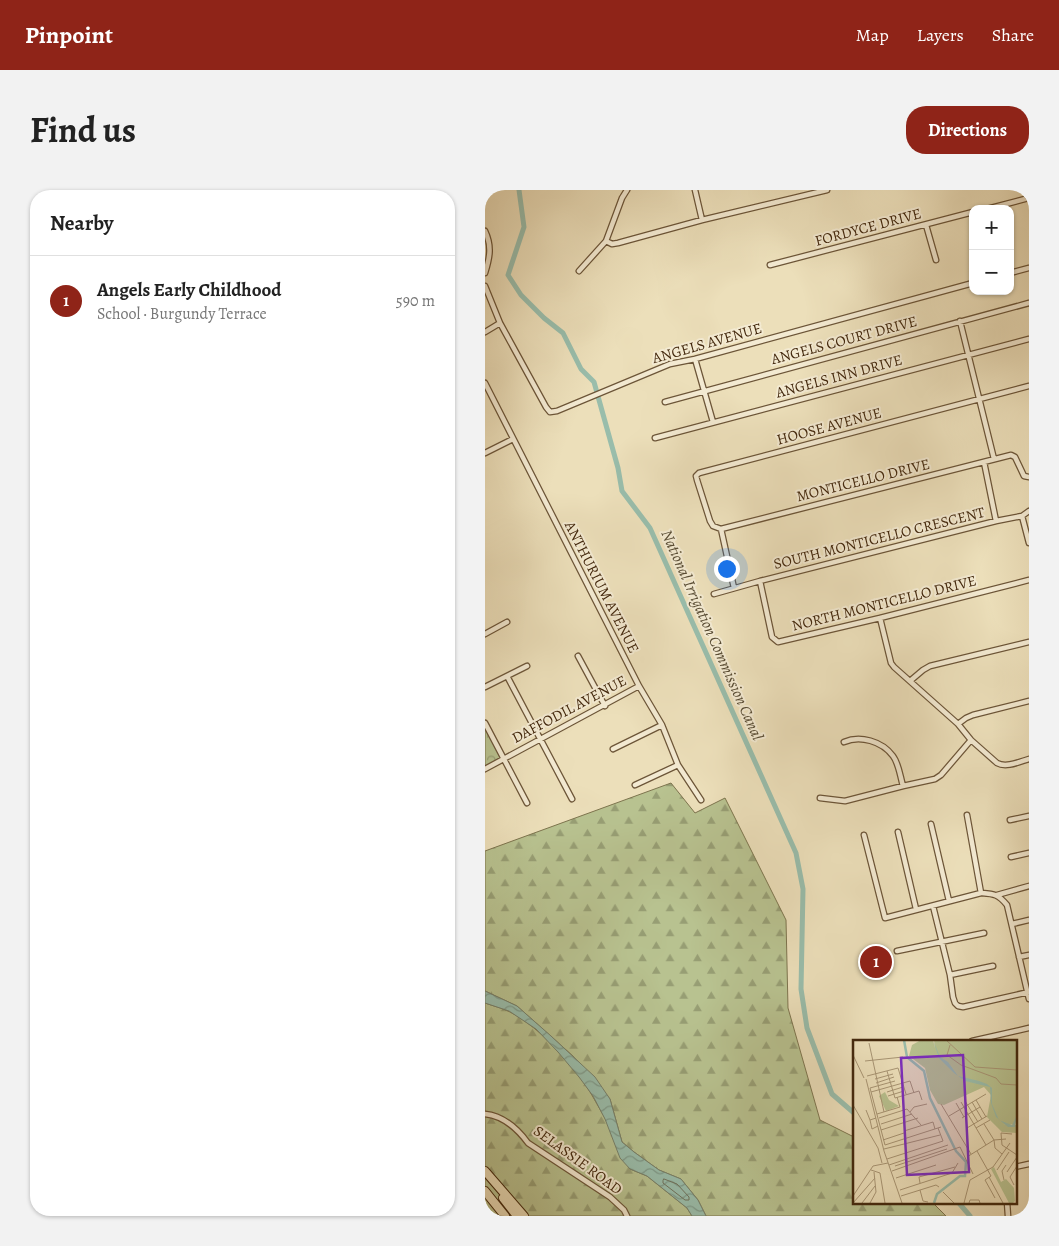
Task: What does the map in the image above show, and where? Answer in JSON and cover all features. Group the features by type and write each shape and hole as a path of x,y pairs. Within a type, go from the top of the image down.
{"highway":[{"path":"485,1171 524,1216"},
{"path":"485,1178 517,1216"},
{"path":"485,1191 505,1216"}],"street":[{"path":"579,271 606,241 622,198 627,190"},
{"path":"695,190 702,220"},
{"path":"606,241 618,244 702,220 827,190"},
{"path":"1002,205 1029,198"},
{"name":"FORDYCE DRIVE","path":"770,265 969,213"},
{"path":"926,225 936,260"},
{"path":"485,231 490,241 485,273"},
{"path":"1014,272 1029,268"},
{"name":"ANGELS AVENUE","path":"500,323 546,407 551,412 591,398 670,364 695,359 969,284"},
{"path":"485,286 500,323 485,332"},
{"name":"ANGELS COURT DRIVE","path":"665,402 1029,303"},
{"path":"960,321 994,459"},
{"name":"ANGELS INN DRIVE","path":"655,438 1029,339"},
{"path":"695,359 713,422"},
{"name":"ANTHURIUM AVENUE","path":"485,383 487,394 513,439 639,686 662,725 678,764 701,800"},
{"name":"HOOSE AVENUE","path":"721,529 713,526 709,521 696,476 699,473 1029,386"},
{"path":"485,453 513,439"},
{"name":"MONTICELLO DRIVE","path":"721,529 1011,455 1015,457 1024,476 1028,477"},
{"path":"984,462 996,522"},
{"name":"SOUTH MONTICELLO CRESCENT","path":"714,594 1022,516 1029,511"},
{"path":"1022,516 1029,543"},
{"path":"721,529 734,588"},
{"name":"NORTH MONTICELLO DRIVE","path":"760,581 772,637 777,642 1029,580"},
{"path":"880,618 891,663 958,724 971,740 1001,765 1029,759"},
{"path":"485,634 507,622"},
{"path":"910,680 930,666 1029,642"},
{"path":"578,656 605,706"},
{"path":"485,687 527,666"},
{"path":"507,676 572,799"},
{"name":"DAFFODIL AVENUE","path":"485,769 639,686"},
{"path":"958,724 973,715 1029,701"},
{"path":"485,722 527,802"},
{"path":"613,749 662,725"},
{"path":"844,742 862,738 882,746 892,755 903,786"},
{"path":"820,798 845,801 935,780 971,740"},
{"path":"635,784 678,764"},
{"path":"967,815 981,893"},
{"path":"1010,820 1029,816"},
{"path":"931,824 949,901"},
{"path":"898,832 916,909"},
{"path":"864,835 885,918 981,893 997,895 1029,886"},
{"path":"1011,857 1029,853"},
{"path":"997,895 1007,905 1029,1000"},
{"path":"933,906 953,997 958,1006 963,1007 1028,992"},
{"path":"1012,924 1029,920"},
{"path":"897,951 984,933"},
{"path":"1019,957 1029,955"},
{"path":"949,975 993,966"},
{"path":"976,1040 1029,1028"},
{"name":"SELASSIE ROAD","path":"485,1114 499,1117 510,1124 529,1143 611,1197 624,1210 627,1216"}],"green space":[{"path":"485,725 504,760 485,770"},
{"path":"671,783 695,813 725,798 786,920 788,1008 820,1120 853,1136 853,1204 934,1204 946,1216 706,1216 698,1200 681,1179 659,1170 622,1142 610,1099 573,1056 517,1006 485,991 485,851"},
{"path":"485,1003 522,1019 557,1049 586,1085 630,1169 647,1176 687,1208 692,1216 485,1216"}],"water":[{"path":"485,991 517,1006 595,1077 610,1099 622,1142 659,1170 681,1179 698,1200 706,1216 692,1216 687,1208 647,1176 630,1169 620,1158 605,1119 593,1096 579,1077 536,1029 509,1011 485,1003"}],"waterway":[{"name":"National Irrigation Commission Canal","path":"519,190 524,227 508,275 521,295 544,318 563,333 581,369 594,382 618,468 622,491 650,528 796,853 803,889 801,989 807,1028 832,1094 853,1112"},
{"name":"National Irrigation Commission Canal","path":"960,1204 970,1216"}],"place":[{"name":"Angels Early Childhood","path":"876,962"}]}
